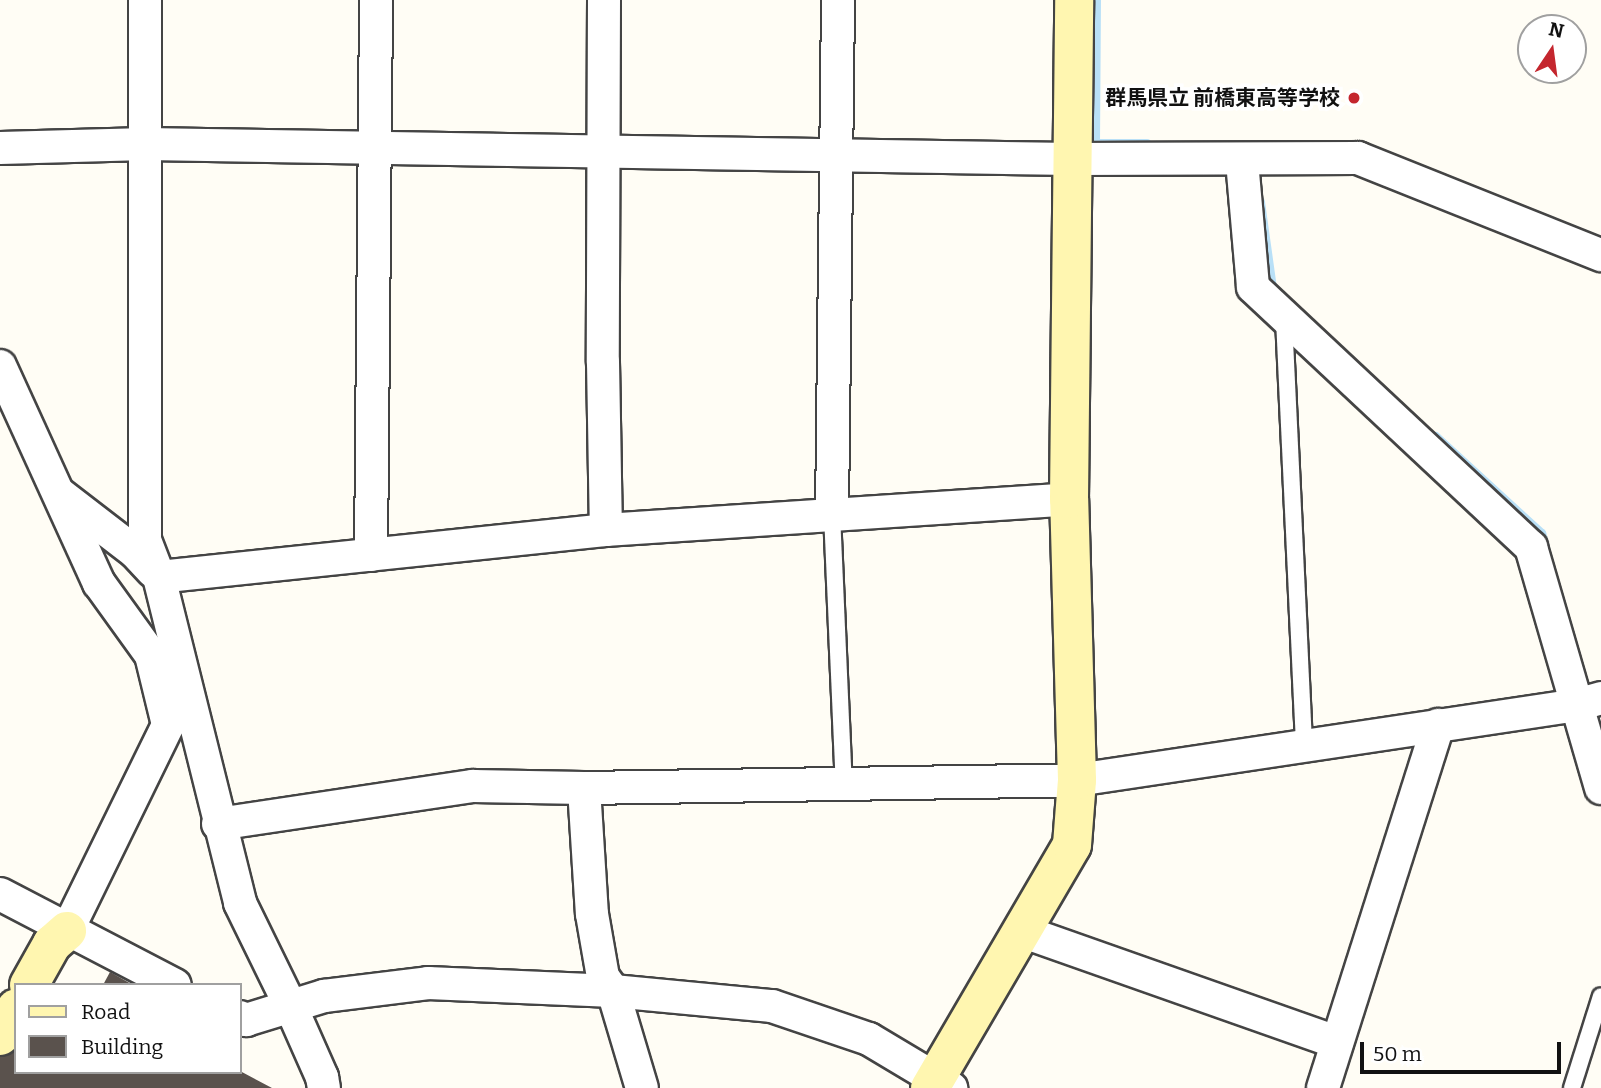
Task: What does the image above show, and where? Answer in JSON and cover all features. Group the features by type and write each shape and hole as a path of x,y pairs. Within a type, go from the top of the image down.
{"street":[{"path":"145,0 145,540 159,577 218,824 240,903 291,1007 322,1077 324,1088"},
{"path":"371,555 376,0"},
{"path":"604,0 606,530"},
{"path":"832,514 838,0"},
{"path":"242,1018 246,1020 324,996 428,983 613,991 772,1006 869,1039 939,1084 1021,931 1072,845 1077,780 1069,499 1074,0"},
{"path":"0,148 146,144 1242,161 1358,158 1601,255"},
{"path":"1242,161 1253,287 1531,547 1589,702 1601,788"},
{"path":"0,366 99,583 151,655 168,725 67,930 51,944 30,983"},
{"path":"57,492 135,552 159,577"},
{"path":"159,577 606,530 1069,499"},
{"path":"218,824 473,786 584,788 1077,780 1589,702"},
{"path":"1322,1088 1438,725"},
{"path":"584,788 592,914 603,977 613,991 642,1088"},
{"path":"0,894 171,983"},
{"path":"1021,931 1337,1042"},
{"path":"0,1036 14,1012"}],"lane":[{"path":"1284,316 1304,746"},
{"path":"832,514 844,784"},
{"path":"1572,1088 1601,996"}],"building":[{"path":"110,972 129,983 104,983"},
{"path":"14,1032 14,1074 242,1072 272,1088 0,1088 0,1057"}],"waterway":[{"path":"1097,0 1096,143 1147,143"},
{"path":"1261,202 1273,289"},
{"path":"1436,436 1542,533 1546,547"}],"place":[{"name":"群馬県立 前橋東高等学校","path":"1354,98"}]}
